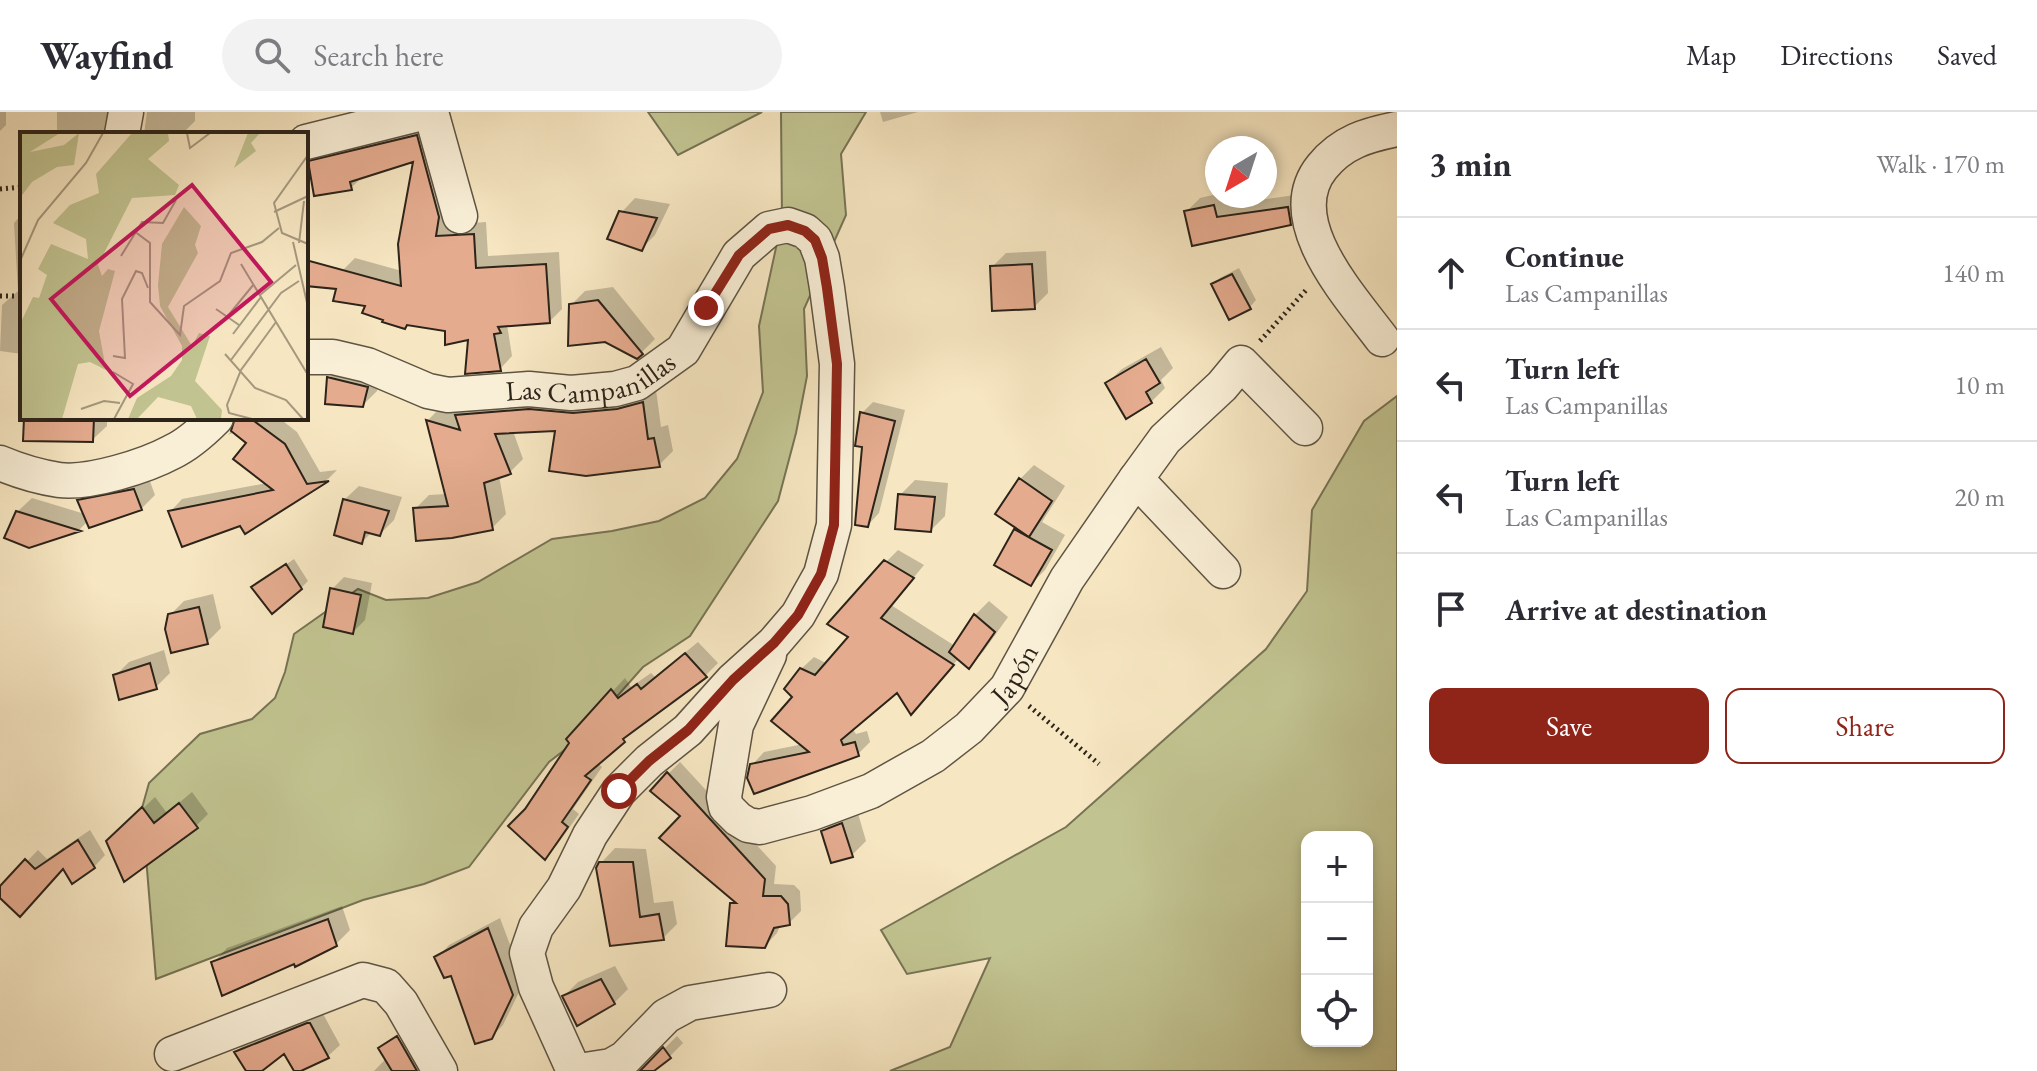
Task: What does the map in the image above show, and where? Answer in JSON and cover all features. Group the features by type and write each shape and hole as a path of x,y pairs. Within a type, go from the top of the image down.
{"street":[{"path":"122,132 126,112"},
{"path":"308,142 428,112 460,216"},
{"path":"1382,339 1328,265 1313,231 1308,207 1309,186 1332,154 1354,139 1397,129"},
{"name":"Las Campanillas","path":"308,357 333,357 367,365 428,391 448,395 529,389 571,393 615,389 637,383 683,350 739,255 769,229 788,225 805,231 815,240 822,258 837,364 834,525 821,574 798,615 774,643 733,680 688,730 649,761 619,791 590,835 564,888 536,927 527,953 536,987 576,1071"},
{"path":"1241,363 1305,428"},
{"name":"Japón","path":"774,643 736,725 724,787 726,807 748,825 760,827 812,813 871,791 933,756 969,728 1007,688 1067,579 1165,439 1222,386 1241,363"},
{"path":"0,463 23,472 63,480 105,475 173,452 214,420"},
{"path":"1136,479 1223,571"},
{"path":"172,1054 363,980 386,986 401,1003 440,1071"},
{"path":"576,1071 611,1066 625,1058 666,1016 690,1003 769,990"}],"path":[{"path":"0,189 20,187"},
{"path":"1241,363 1328,265"},
{"path":"1007,688 1099,764"}],"green space":[{"path":"648,112 762,112 678,155"},
{"path":"781,112 866,112 841,154 846,215 804,309 807,376 778,501 690,636 643,667 580,738 549,762 469,867 424,884 363,900 156,979 142,808 149,783 200,734 252,719 275,698 294,634 358,589 386,600 428,598 478,582 552,539 659,521 705,498 737,459 763,392 759,326 782,220"},
{"path":"1397,396 1397,1071 890,1071 950,1047 990,958 907,974 881,930 1066,827 1266,649 1307,591 1312,510 1364,421"}],"building":[{"path":"417,135 439,217 436,236 474,234 476,268 546,264 550,323 498,327 501,333 494,334 501,371 465,374 468,340 445,345 445,331 407,325 405,329 382,322 362,313 365,306 333,301 336,289 308,286 308,261 401,286 398,244 413,162 350,182 352,190 314,196 308,161"},
{"path":"1288,207 1291,225 1192,246 1184,211 1215,208 1217,217"},
{"path":"619,211 657,218 642,251 607,239"},
{"path":"1032,264 1035,309 992,311 990,266"},
{"path":"1232,274 1251,309 1229,320 1211,284"},
{"path":"598,300 643,354 637,359 605,342 568,346 569,304"},
{"path":"1146,359 1160,383 1146,392 1152,403 1126,419 1105,383"},
{"path":"327,377 368,387 363,407 325,404"},
{"path":"643,402 648,439 654,438 660,467 586,476 549,471 555,431 495,434 511,474 484,483 493,530 416,541 413,508 448,506 426,420 460,430 455,415 529,409 573,413 617,409"},
{"path":"860,412 895,421 868,527 855,525 862,447 855,446"},
{"path":"24,420 94,420 93,442 23,441"},
{"path":"234,420 253,420 285,444 307,484 329,481 245,534 240,526 182,547 168,511 273,490 233,459 246,443 231,431"},
{"path":"1019,478 1052,501 1029,537 995,514"},
{"path":"134,489 142,510 89,528 77,500"},
{"path":"898,494 935,497 931,532 895,529"},
{"path":"343,499 389,511 380,536 365,532 362,544 334,535"},
{"path":"16,511 81,531 29,548 4,538"},
{"path":"1014,529 1052,550 1031,586 994,565"},
{"path":"884,560 914,578 881,618 954,665 911,715 897,693 841,740 843,745 855,742 859,756 754,794 747,778 750,764 809,752 771,721 792,697 784,689 800,668 815,675 848,637 827,624"},
{"path":"286,564 302,589 272,614 251,587"},
{"path":"330,588 361,595 353,634 323,627"},
{"path":"199,607 208,644 171,653 165,629 168,614"},
{"path":"974,614 995,632 969,669 949,652"},
{"path":"685,653 707,677 623,739 625,742 585,776 591,780 562,822 568,827 545,860 508,826 525,809 569,743 566,739 611,689 618,698 637,684 641,689"},
{"path":"150,663 157,689 119,700 113,675"},
{"path":"667,772 765,879 763,896 781,896 788,904 790,925 774,928 765,948 726,946 730,903 736,903 659,838 680,816 650,791"},
{"path":"179,803 198,828 124,882 106,841 142,807 154,823"},
{"path":"842,823 853,857 831,863 821,831"},
{"path":"78,840 95,868 72,884 63,869 20,917 0,898 0,886 25,859 35,869"},
{"path":"599,862 633,862 640,917 659,914 664,940 610,946 596,868"},
{"path":"328,919 337,946 295,967 294,964 222,996 211,962"},
{"path":"488,928 513,995 492,1039 475,1044 451,976 444,978 434,957"},
{"path":"601,979 615,1004 577,1026 562,996"},
{"path":"310,1023 329,1058 301,1071 294,1071 284,1054 262,1071 246,1071 234,1052"},
{"path":"397,1036 417,1071 392,1071 378,1048"},
{"path":"663,1047 671,1058 654,1071 640,1071"}],"route":[{"path":"619,791 649,761 688,730 798,615 821,574 834,525 837,364 822,258 815,240 805,231 788,225 769,229 739,255 706,308"}]}
